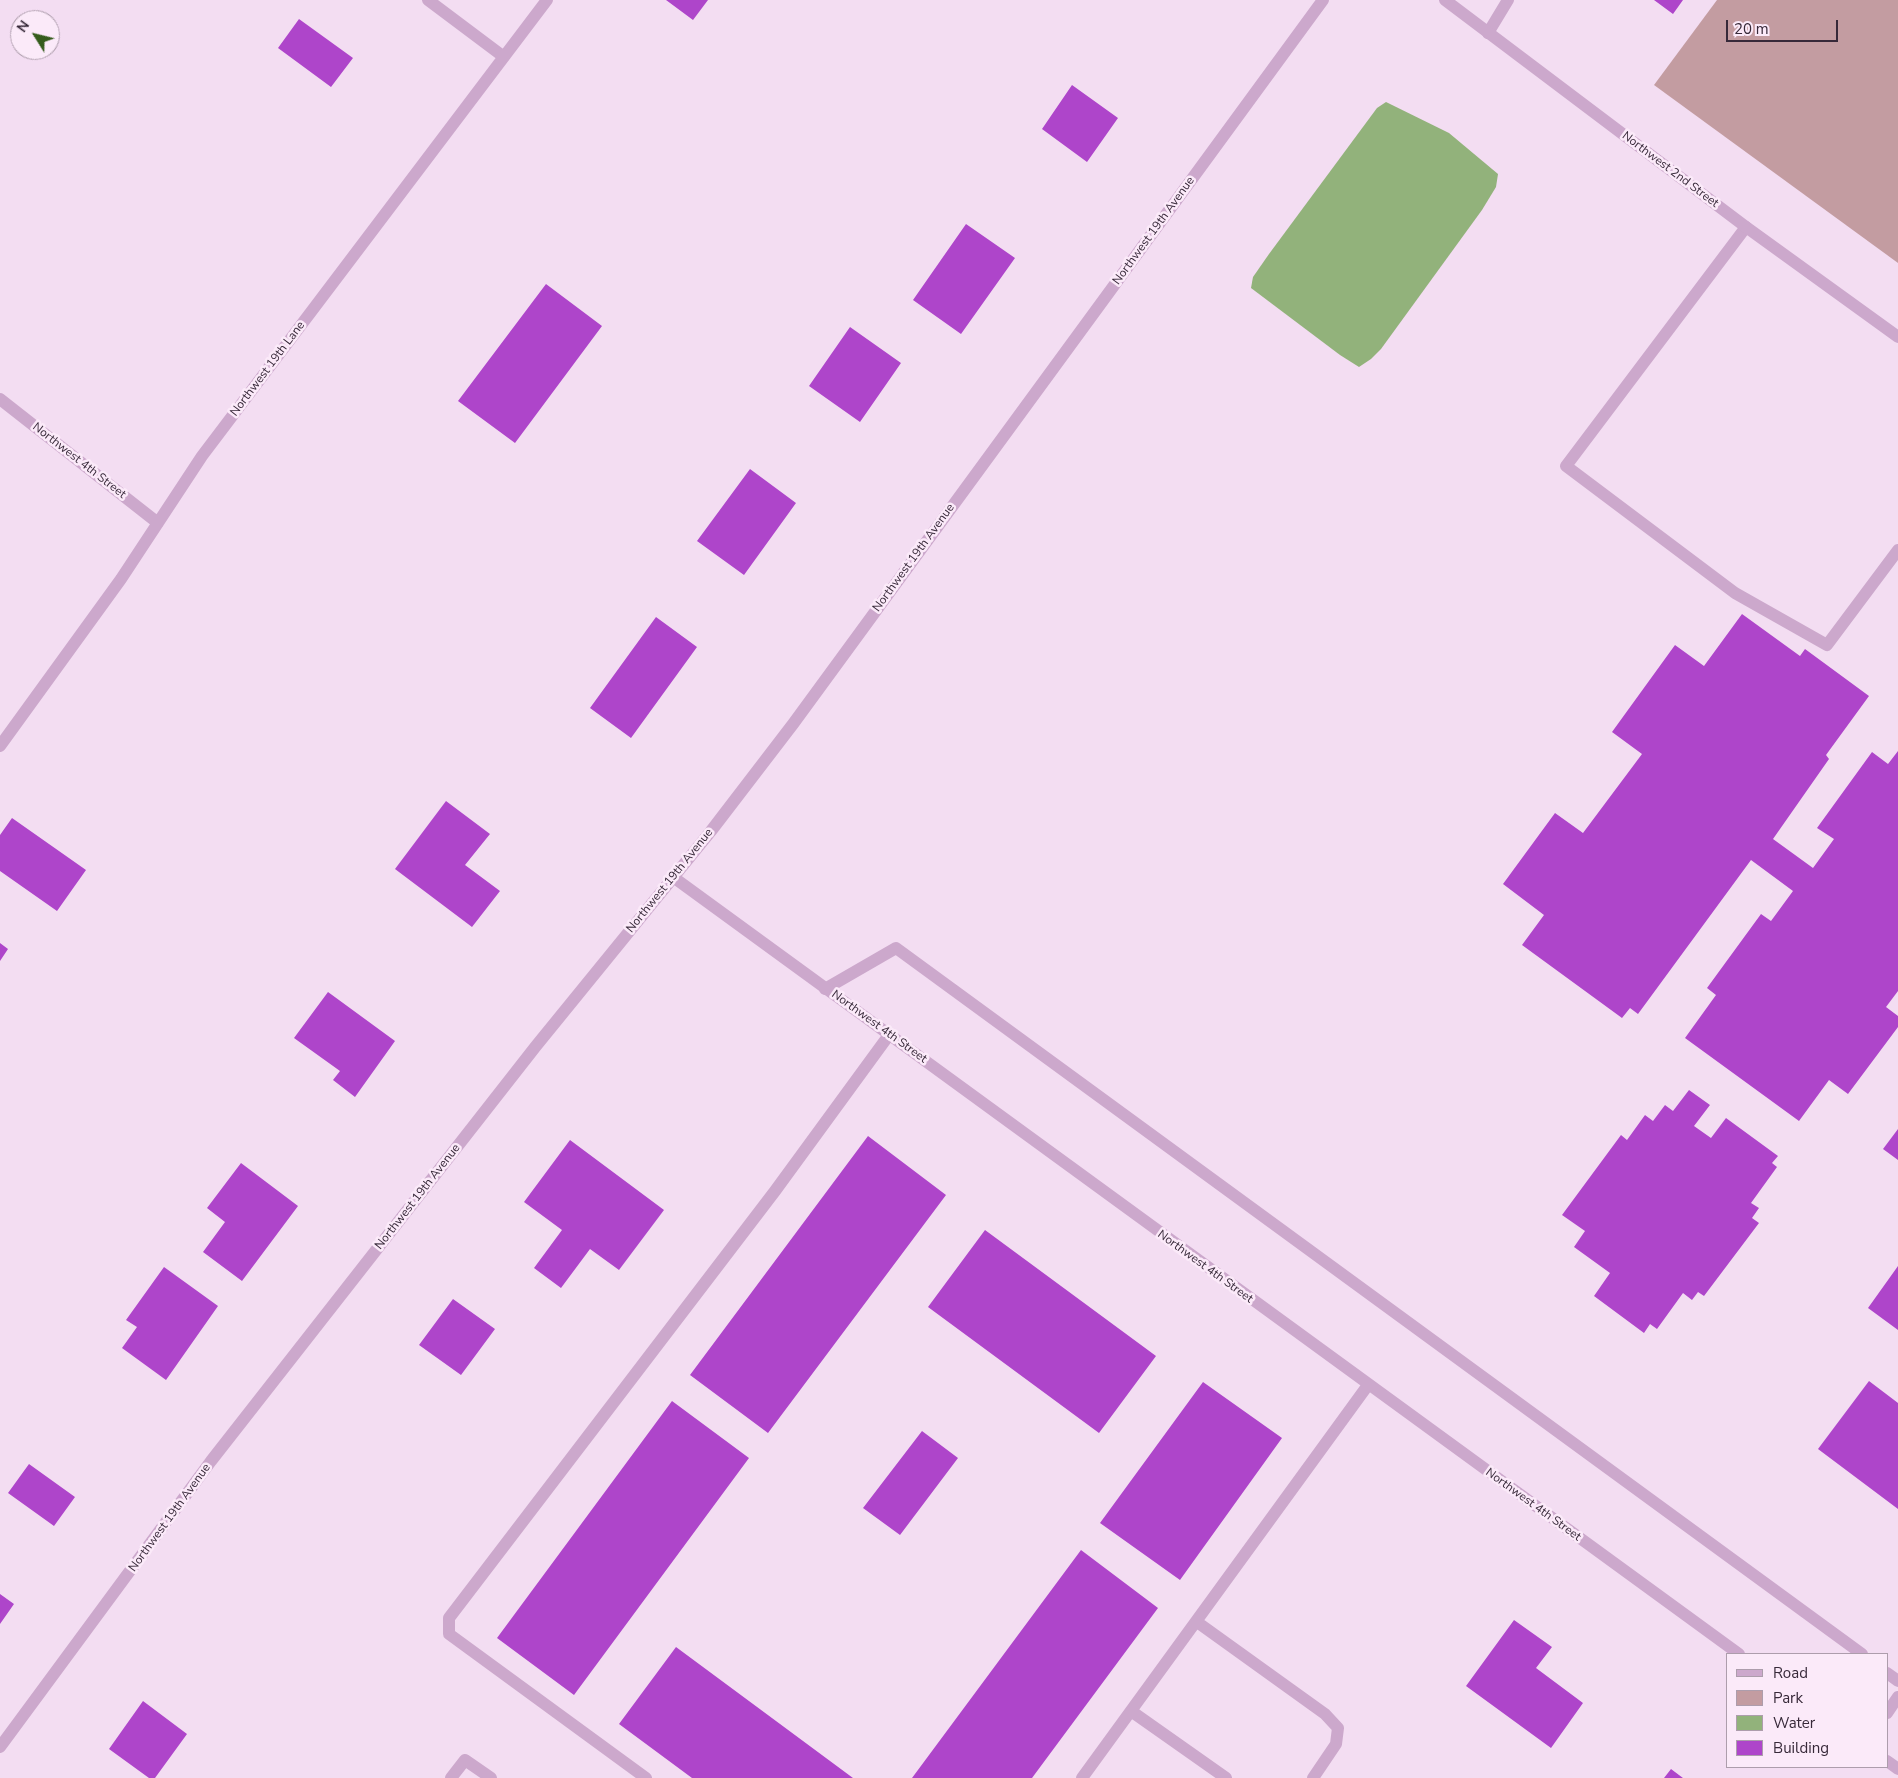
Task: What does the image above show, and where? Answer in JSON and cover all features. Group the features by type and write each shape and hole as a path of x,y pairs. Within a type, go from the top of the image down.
{"street":[{"path":"428,0 504,57"},
{"name":"Northwest 19th Lane","path":"0,746 158,523 202,456 546,0"},
{"name":"Northwest 19th Avenue","path":"0,1748 211,1462 530,1054 673,877 793,724 1322,0"},
{"name":"Northwest 2nd Street","path":"1445,0 1746,227 1898,337"},
{"path":"1488,33 1508,0"},
{"path":"1746,227 1566,466 1734,593 1827,646 1898,550"},
{"name":"Northwest 4th Street","path":"0,399 158,523"},
{"name":"Northwest 4th Street","path":"673,877 1738,1653"},
{"path":"826,989 896,948 1861,1653"},
{"path":"646,1778 449,1634 449,1618 774,1191 889,1035"},
{"path":"1082,1778 1368,1385"},
{"path":"1197,1622 1325,1714 1338,1728 1336,1744 1313,1778"},
{"path":"1888,1673 1898,1681"},
{"path":"1888,1712 1898,1697"},
{"path":"1131,1711 1226,1778"},
{"path":"451,1778 465,1760 490,1778"}],"green space":[{"path":"1717,0 1898,0 1898,263 1654,85"}],"water":[{"path":"1386,102 1449,133 1498,174 1496,187 1482,210 1381,349 1359,367 1340,355 1251,288 1253,277 1269,254 1377,108"}],"building":[{"path":"666,0 708,0 693,20"},
{"path":"1654,0 1683,0 1673,14"},
{"path":"299,19 353,58 331,87 278,48"},
{"path":"1072,85 1118,118 1087,162 1042,129"},
{"path":"966,224 1015,258 961,334 913,300"},
{"path":"546,284 602,326 515,443 458,401"},
{"path":"850,327 901,363 860,422 809,386"},
{"path":"750,469 796,503 744,575 697,541"},
{"path":"1742,614 1800,656 1805,649 1869,696 1826,755 1829,759 1773,839 1813,868 1834,839 1817,828 1872,752 1888,764 1898,751 1898,991 1886,1007 1898,1016 1898,1027 1848,1094 1829,1080 1799,1121 1685,1038 1716,995 1707,988 1761,914 1771,921 1793,891 1751,860 1638,1014 1630,1008 1622,1018 1522,945 1544,915 1503,884 1555,813 1583,833 1642,754 1612,732 1675,645 1704,666"},
{"path":"656,617 697,647 631,738 590,708"},
{"path":"446,801 490,834 465,865 500,891 472,927 395,869"},
{"path":"12,818 86,870 57,911 0,871 0,835"},
{"path":"0,943 8,949 0,961"},
{"path":"328,992 395,1041 355,1097 333,1080 340,1071 294,1038"},
{"path":"1689,1090 1710,1105 1694,1126 1711,1138 1726,1118 1778,1156 1772,1163 1777,1167 1751,1203 1759,1208 1752,1218 1759,1223 1704,1296 1698,1292 1692,1300 1683,1293 1657,1329 1650,1324 1644,1333 1594,1296 1610,1273 1574,1247 1585,1231 1562,1215 1621,1135 1627,1140 1645,1115 1653,1121 1665,1105 1673,1111"},
{"path":"1898,1129 1898,1160 1883,1149"},
{"path":"868,1136 946,1195 768,1433 690,1375"},
{"path":"570,1140 664,1210 619,1270 590,1249 561,1288 534,1268 562,1230 524,1202"},
{"path":"241,1163 298,1206 242,1281 203,1252 225,1222 207,1208"},
{"path":"985,1230 1156,1356 1099,1433 928,1307"},
{"path":"1898,1266 1898,1330 1868,1308"},
{"path":"164,1267 218,1306 166,1380 122,1348 137,1327 126,1320"},
{"path":"453,1299 495,1329 461,1375 419,1345"},
{"path":"1869,1381 1898,1403 1898,1509 1818,1449"},
{"path":"1203,1382 1282,1438 1180,1580 1100,1523"},
{"path":"672,1401 749,1458 574,1695 497,1638"},
{"path":"922,1431 958,1458 900,1535 863,1508"},
{"path":"29,1464 75,1497 54,1526 8,1493"},
{"path":"1081,1550 1158,1608 1032,1778 912,1778"},
{"path":"0,1594 14,1604 0,1624"},
{"path":"1514,1620 1552,1647 1536,1668 1583,1703 1551,1748 1466,1686"},
{"path":"676,1647 853,1778 692,1778 619,1724"},
{"path":"143,1701 187,1734 155,1778 149,1778 109,1749"},
{"path":"1671,1769 1683,1778 1664,1778"}]}
